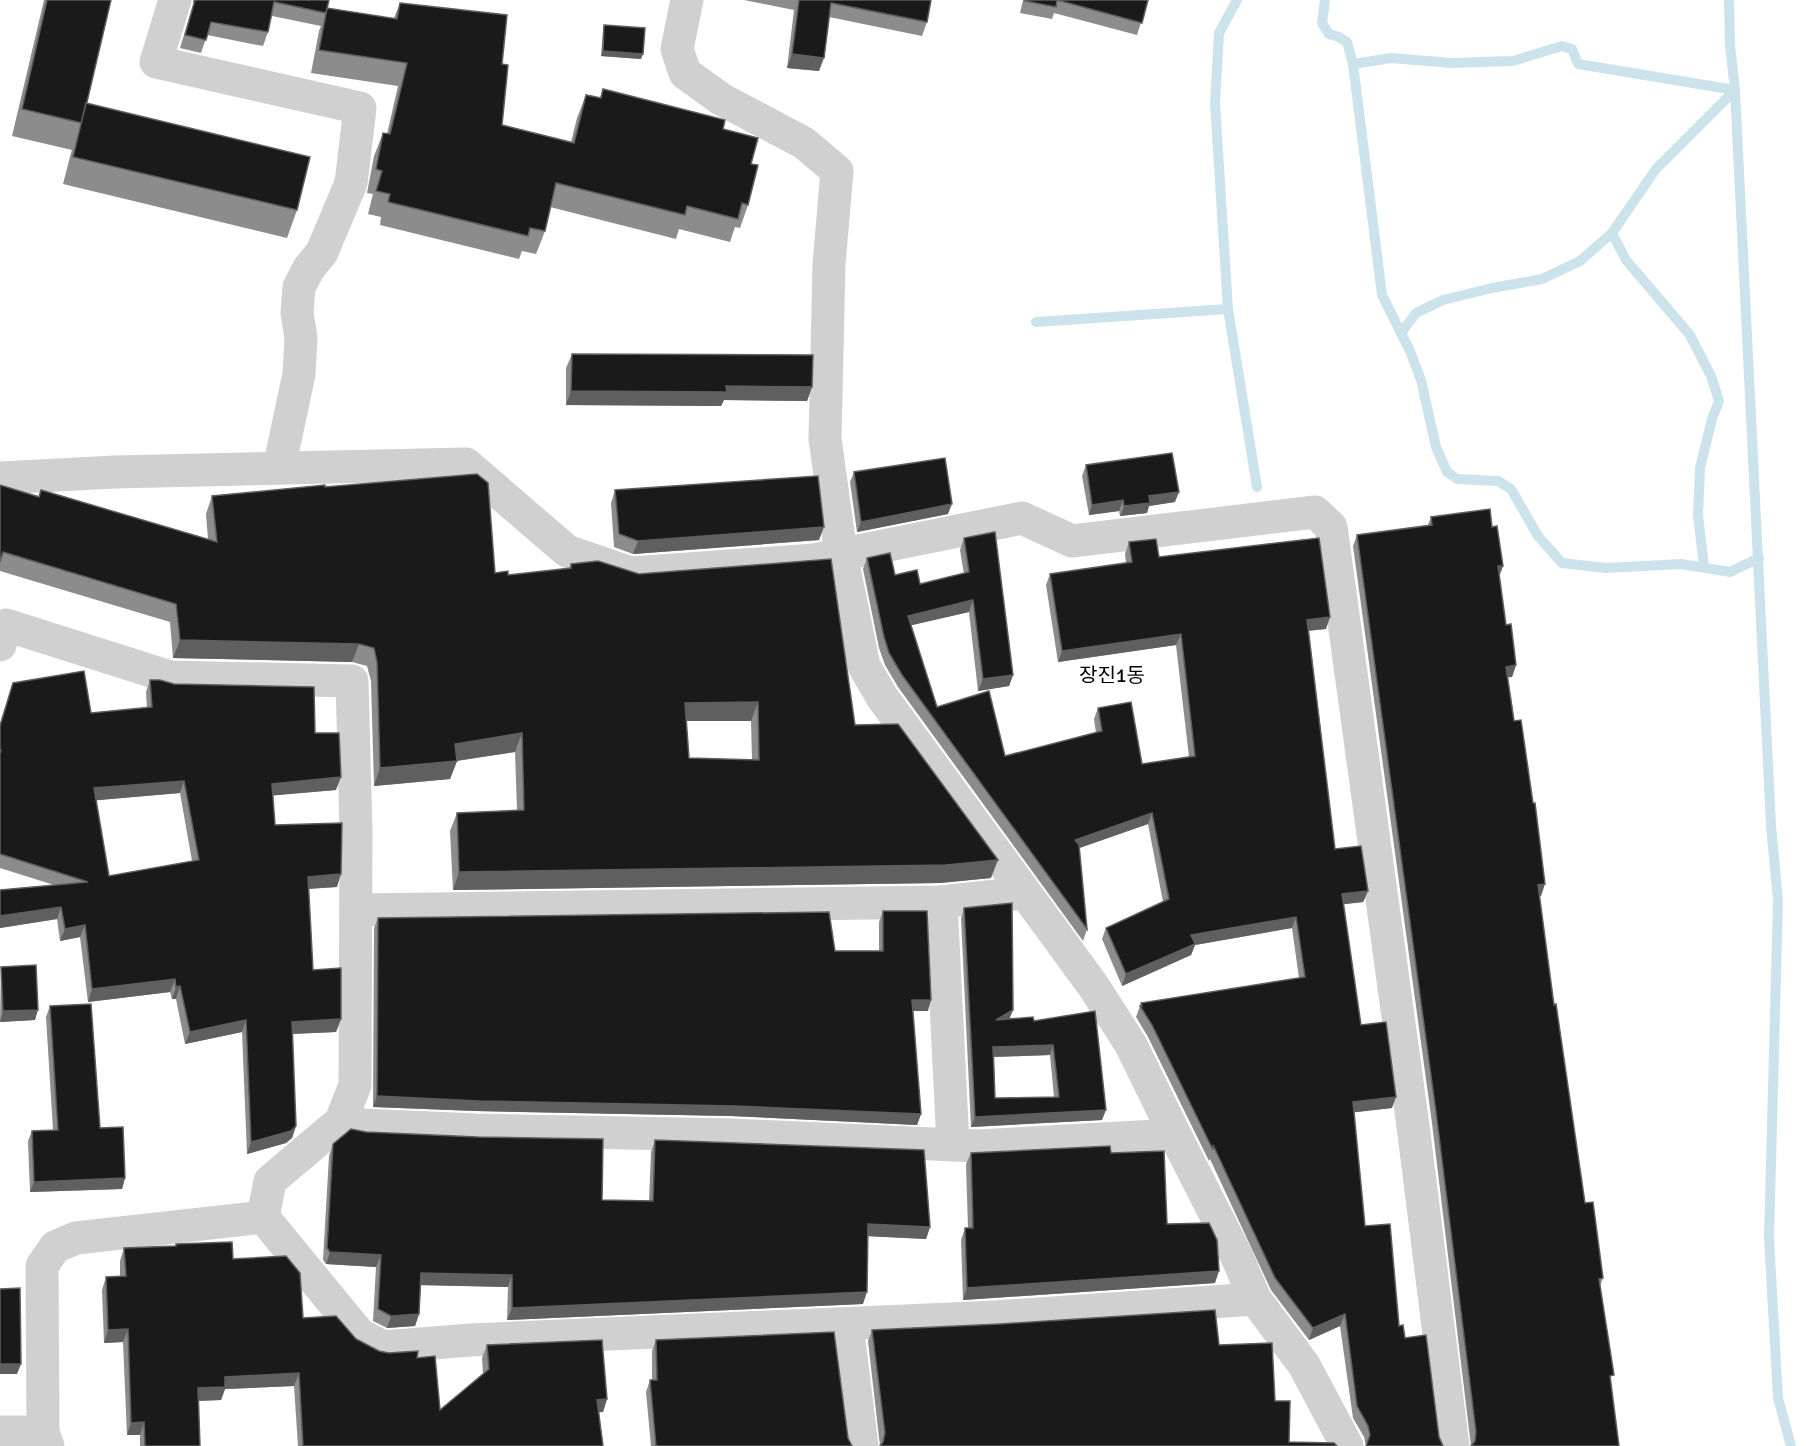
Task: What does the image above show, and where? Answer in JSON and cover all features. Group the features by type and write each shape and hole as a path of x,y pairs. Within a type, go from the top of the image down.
{"street":[{"path":"175,0 156,62 360,108 351,183 322,252 309,268 299,287 297,313 301,338 299,374 279,468"},
{"path":"687,0 677,49 685,73 721,99 804,142 837,171 829,264 825,439 841,554 864,666 888,705 1094,987 1131,1045 1237,1257 1255,1299 1304,1365 1347,1446"},
{"path":"0,478 115,472 466,464 567,551 631,573 814,560 1022,518 1072,541 1315,512 1331,527 1413,1126 1453,1446"},
{"path":"2,631 170,677 352,681 356,832 355,1085 340,1121 270,1182 263,1217"},
{"path":"356,910 941,902 1024,893"},
{"path":"941,902 953,1145"},
{"path":"340,1121 363,1125 475,1130 731,1135 978,1146 1174,1135"},
{"path":"263,1217 360,1335 383,1347 471,1340 995,1317 1255,1299"},
{"path":"0,1432 45,1439 42,1266 56,1246 76,1239 263,1217"},
{"path":"847,1324 862,1446"}],"building":[{"path":"47,0 111,0 82,123 22,109"},
{"path":"195,0 329,0 326,13 274,2 268,32 211,22 206,40 185,35"},
{"path":"799,0 931,0 927,22 831,3 824,58 792,54"},
{"path":"1025,0 1057,0 1056,7"},
{"path":"1057,0 1148,0 1142,23"},
{"path":"400,3 507,15 502,64 508,65 502,125 574,143 586,95 601,98 603,89 725,120 723,129 758,138 751,164 758,165 748,205 742,203 738,219 687,206 685,215 556,183 545,231 530,228 528,236 388,202 390,194 376,191 382,171 376,169 383,133 390,134 407,63 319,50 327,8 397,19"},
{"path":"604,25 645,28 643,54 603,51"},
{"path":"86,103 310,157 297,210 73,157"},
{"path":"572,354 813,355 812,387 726,386 727,392 571,391"},
{"path":"1172,453 1179,492 1149,496 1150,503 1124,506 1123,500 1092,505 1086,465"},
{"path":"945,458 952,504 861,522 854,472"},
{"path":"477,474 488,483 495,573 508,571 508,575 571,568 571,564 598,561 639,574 831,559 855,725 898,724 998,860 946,865 459,872 457,813 524,810 522,733 455,744 457,761 380,768 377,662 374,648 359,644 180,640 176,604 3,552 0,562 0,485 39,497 41,490 217,542 212,496 325,485 325,487","holes":["758,702 759,760 689,758 685,703"]},
{"path":"818,476 824,527 638,541 619,534 615,490"},
{"path":"1490,509 1492,527 1497,526 1503,566 1498,566 1506,625 1511,624 1516,665 1506,667 1514,721 1521,720 1533,803 1535,803 1545,884 1538,885 1554,1005 1556,1004 1585,1203 1593,1202 1603,1278 1599,1279 1614,1375 1610,1376 1619,1446 1471,1446 1475,1441 1476,1432 1436,1112 1357,535 1432,525 1431,517"},
{"path":"995,532 1013,675 983,679 973,600 908,616 937,707 989,691 1005,756 1102,731 1098,708 1131,702 1142,764 1195,756 1181,634 1062,651 1050,574 1132,562 1129,542 1156,539 1159,557 1319,538 1330,617 1307,620 1335,849 1361,846 1368,891 1342,894 1361,1025 1386,1022 1396,1097 1353,1102 1365,1226 1390,1224 1399,1326 1403,1325 1405,1338 1426,1335 1439,1437 1443,1446 1366,1446 1370,1435 1368,1426 1357,1406 1345,1314 1313,1328 1275,1278 1213,1145 1213,1150 1152,1025 1140,1006 1142,1006 1141,1003 1305,977 1296,917 1191,935 1195,944 1126,974 1106,928 1169,899 1152,813 1075,840 1079,845 1087,929 902,675 889,653 867,558 890,553 895,575 917,570 920,584 969,572 964,538"},
{"path":"84,671 91,713 152,707 150,680 174,684 314,687 315,733 339,733 341,777 272,784 275,825 342,823 341,874 308,877 313,970 341,968 341,1019 292,1022 296,1126 291,1131 251,1142 246,1020 190,1032 180,986 176,987 175,979 92,989 85,925 65,929 61,907 0,916 0,890 88,882 0,854 0,726 13,683","holes":["184,781 199,860 109,876 94,788"]},
{"path":"1012,903 1013,1010 996,1020 1033,1017 1034,1021 1095,1011 1106,1110 975,1117 964,908","holes":["1053,1045 1059,1097 995,1098 993,1047"]},
{"path":"883,911 927,911 931,1000 912,1000 921,1114 735,1106 479,1101 377,1096 378,918 829,912 835,951 883,951"},
{"path":"36,965 38,1010 3,1011 1,967"},
{"path":"91,1004 100,1128 123,1127 125,1178 34,1182 32,1131 58,1130 50,1006"},
{"path":"351,1129 366,1132 478,1137 603,1139 602,1200 653,1201 655,1140 924,1150 930,1227 868,1224 867,1292 512,1308 512,1275 421,1273 419,1314 391,1316 378,1309 381,1255 330,1252 327,1248 333,1144"},
{"path":"1110,1146 1111,1153 1164,1151 1167,1224 1209,1223 1217,1240 1219,1271 967,1288 965,1228 973,1228 971,1153"},
{"path":"232,1242 233,1259 286,1256 300,1273 303,1318 336,1316 356,1339 379,1351 389,1353 418,1351 417,1358 435,1356 440,1410 489,1369 487,1345 602,1340 607,1399 597,1400 603,1446 303,1446 299,1373 225,1377 225,1387 198,1388 200,1446 145,1446 144,1422 131,1423 128,1329 108,1330 106,1277 126,1276 124,1248"},
{"path":"20,1288 21,1364 0,1364 0,1289"},
{"path":"1215,1310 1219,1345 1272,1343 1275,1401 1290,1401 1289,1442 1334,1443 1337,1446 880,1446 885,1433 872,1330"},
{"path":"834,1332 848,1438 852,1446 656,1446 650,1380 657,1380 656,1340"}],"waterway":[{"path":"1237,0 1219,33 1215,103 1228,309 1257,487"},
{"path":"1325,0 1322,23 1329,34 1347,42 1353,64 1382,295 1410,351 1421,380 1436,447 1447,472 1457,479 1498,481 1511,489 1538,536 1562,563 1606,568 1681,564 1730,572 1759,558"},
{"path":"1729,0 1771,826 1778,900 1769,1238 1778,1398 1791,1446"},
{"path":"1353,64 1391,58 1452,63 1513,61 1562,46 1572,49 1578,64 1735,90"},
{"path":"1401,333 1416,313 1443,300 1542,279 1580,261 1612,233 1656,169 1735,90"},
{"path":"1612,233 1626,260 1690,335 1711,376 1719,401 1712,419 1700,468 1698,515 1704,567"},
{"path":"1036,322 1228,309"}],"district":[{"name":"장진1동","path":"1112,675"}]}
